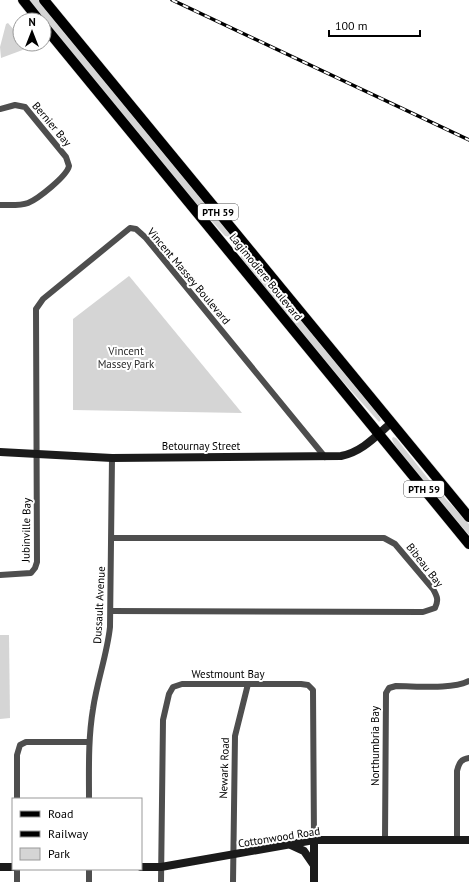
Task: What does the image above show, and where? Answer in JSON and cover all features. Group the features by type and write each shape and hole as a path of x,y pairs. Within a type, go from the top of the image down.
{"main road":[{"path":"23,0 33,12"},
{"name":"Lagimodiere Boulevard","path":"44,0 469,517"},
{"name":"Lagimodiere Boulevard","path":"52,36 469,544"},
{"path":"229,252 242,241"}],"street":[{"name":"Bernier Bay","path":"0,109 15,105 25,107 66,157 69,166 65,175 33,200 19,205 0,205"},
{"name":"Vincent Massey Boulevard","path":"37,454 36,309 43,299 130,228 136,229 146,238 325,457"},
{"name":"Betournay Street","path":"0,452 112,458 325,457 353,454 392,423"},
{"name":"Jubinville Bay","path":"0,575 25,575 31,573 35,568 37,454"},
{"name":"Dussault Avenue","path":"89,798 89,742 93,708 108,645 111,611 112,458"},
{"name":"Bibeau Bay","path":"111,611 423,612 435,608 438,602 437,596 433,589 395,544 384,538 112,538"},
{"name":"Northumbria Bay","path":"385,839 386,693 389,688 396,686 452,686 462,685 469,680"},
{"name":"Westmount Bay","path":"162,867 163,720 173,687 182,684 302,684 308,685 313,690 314,840"},
{"name":"Newark Road","path":"234,882 234,736 248,684"},
{"path":"17,798 17,755 20,745 26,742 89,742"},
{"path":"457,840 458,763 462,759 469,758"},
{"path":"314,840 314,882"},
{"name":"Cottonwood Road","path":"142,867 162,867 314,840 469,840"},
{"path":"290,845 305,852 314,865"},
{"path":"0,867 12,867"},
{"path":"162,867 162,882"},
{"path":"17,870 17,882"},
{"path":"89,870 89,882"}],"green space":[{"path":"28,0 40,0 50,12 38,12"},
{"path":"52,15 233,238 225,236 185,191 52,29"},
{"path":"8,23 12,28 12,52 17,52 1,58 0,47 6,24"},
{"path":"241,247 378,414 381,420 379,422 329,366 241,259"},
{"name":"Vincent Massey Park","path":"129,276 242,413 73,410 73,319"},
{"path":"393,437 396,438 434,486 469,524 469,535 397,451 392,439"},
{"path":"0,635 9,635 10,718 0,719"}],"railway":[{"path":"172,0 469,140"}]}
